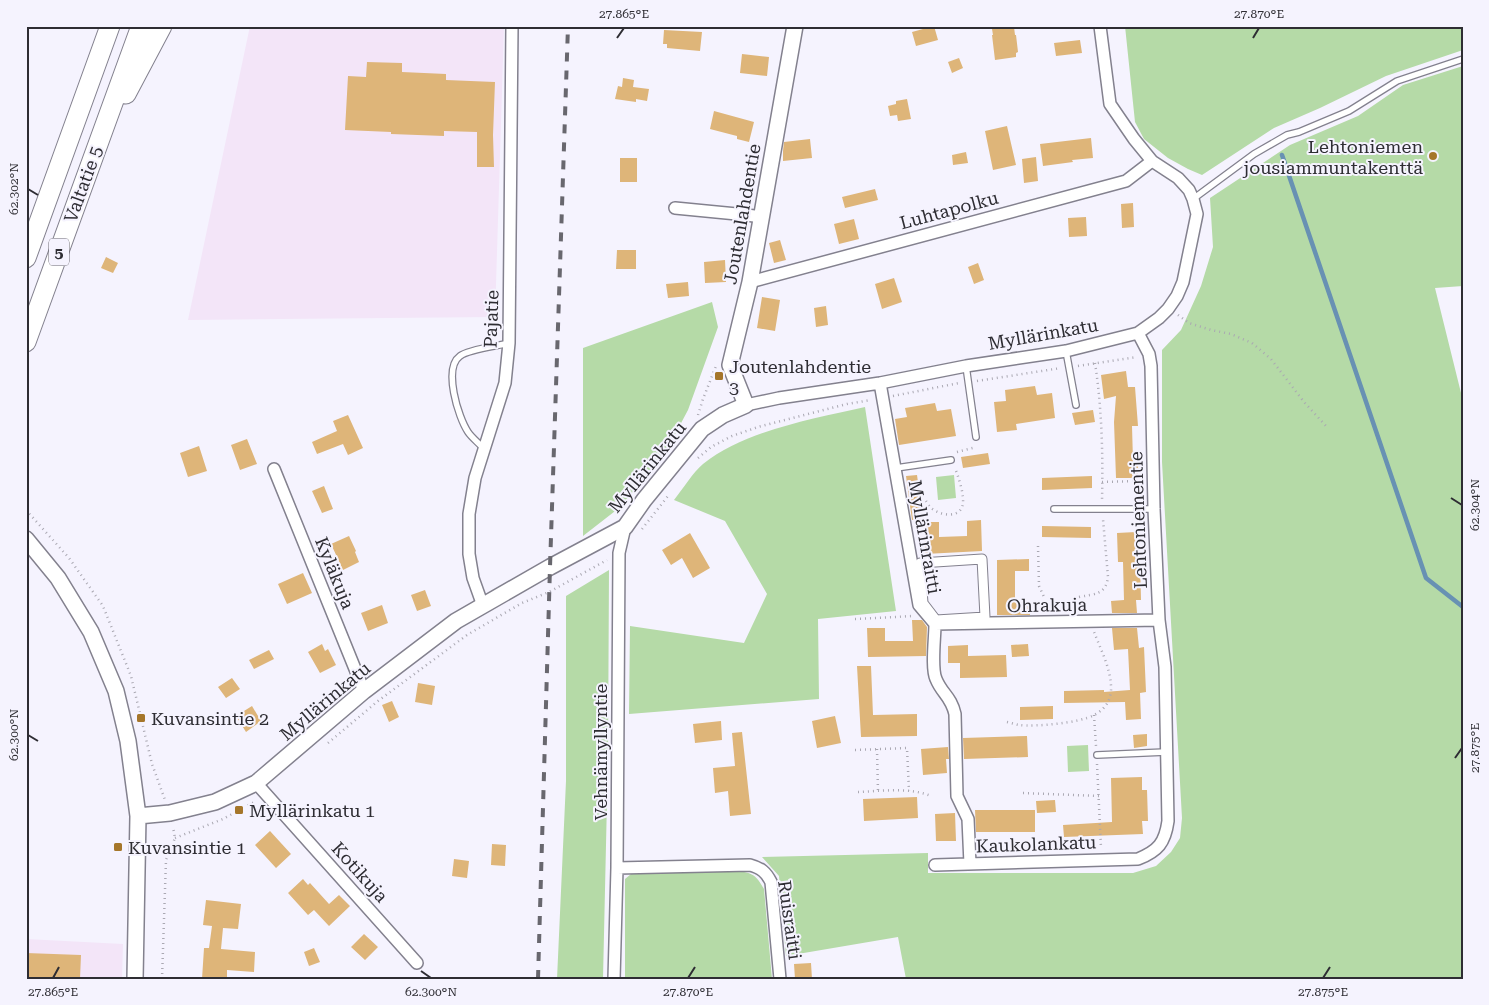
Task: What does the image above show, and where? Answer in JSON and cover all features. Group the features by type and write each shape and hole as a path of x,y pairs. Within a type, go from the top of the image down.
{"highway":[{"name":"Valtatie 5","path":"26,258 110,26"},
{"name":"Valtatie 5","path":"26,342 141,26"},
{"path":"91,161 162,26"}],"street":[{"name":"Pajatie","path":"483,606 473,578 468,554 470,505 475,478 505,383 509,343 512,26"},
{"name":"Joutenlahdentie","path":"746,405 730,365 750,282 795,26"},
{"path":"1100,26 1110,104 1152,161 1178,178 1191,195 1196,214 1183,282 1177,296 1159,318 1138,333"},
{"name":"Luhtapolku","path":"750,282 1126,181 1152,161"},
{"path":"675,208 761,217"},
{"name":"Myllärinkatu","path":"138,816 170,813 215,802 256,782 364,691 456,621 550,567 632,530 644,500 702,429 723,415 746,405 778,398 880,383 966,366 1066,350 1138,333"},
{"name":"Lehtoniementie","path":"1138,333 1149,354 1151,366 1159,620 1165,667 1168,820 1166,834 1160,844 1152,853 1138,859"},
{"name":"Myllärinraitti","path":"880,383 919,605 932,620 934,672 940,686 950,699 955,714 958,796 968,819 970,864"},
{"name":"Kyläkuja","path":"274,469 364,691"},
{"name":"Vehnämyllyntie","path":"614,979 617,868 619,553 632,530"},
{"path":"26,539 58,578 91,632 112,683 128,741 138,816 135,979"},
{"path":"982,559 985,617 936,620 923,603 920,563 982,559"},
{"name":"Ohrakuja","path":"932,620 1090,622 1159,620"},
{"name":"Kotikuja","path":"256,782 417,963"},
{"name":"Kaukolankatu","path":"935,865 1138,859"},
{"name":"Ruisraitti","path":"617,868 750,865 760,868 767,874 771,882 780,979"}],"lane":[{"path":"1191,195 1287,135 1299,132 1349,111 1397,81 1463,59"},
{"path":"484,449 468,431 456,403 452,377 453,364 461,355 509,343"},
{"path":"1066,350 1076,405"},
{"path":"966,366 976,436"},
{"path":"896,468 951,460"},
{"path":"1054,509 1154,508"},
{"path":"1097,755 1166,752"}],"path":[{"path":"1168,309 1189,323 1231,334 1252,343 1271,359 1304,402 1326,426"},
{"path":"694,462 712,446 732,436 758,427 847,404 968,382 1137,358 1149,354"},
{"path":"1079,597 1100,593 1105,589 1108,577 1102,509 1100,414 1095,364"},
{"path":"926,501 932,510 943,514 952,515 959,512 963,501 959,479 951,460 955,453 976,447 976,436"},
{"path":"1102,482 1154,481"},
{"path":"632,530 672,491"},
{"path":"1038,546 1039,586 1044,597"},
{"path":"467,635 522,603 549,592 619,553"},
{"path":"855,619 932,620"},
{"path":"1007,722 1018,725 1063,723 1094,716 1105,707 1109,701 1111,691 1110,676 1090,622"},
{"path":"1094,716 1102,860"},
{"path":"855,750 907,748 909,791"},
{"path":"877,749 878,792"},
{"path":"858,792 920,791 931,796"},
{"path":"1023,793 1099,796"},
{"path":"162,979 166,860 175,838"}],"shaded area":[{"path":"250,26 504,26 495,317 188,320"},
{"path":"26,939 123,944 122,979 26,979"}],"green space":[{"path":"1125,26 1463,26 1463,50 1386,76 1274,128 1202,175 1168,158 1144,139 1135,122"},
{"path":"1463,66 1463,286 1435,288 1463,401 1463,979 906,979 898,937 786,956 779,876 762,857 928,853 928,873 1133,873 1156,866 1171,852 1180,838 1182,818 1162,462 1162,350 1181,330 1201,286 1213,247 1210,198 1290,145 1358,116 1403,85"},
{"path":"712,302 718,327 688,410 663,457 619,508 583,536 583,348"},
{"path":"865,407 896,611 818,619 819,699 629,714 630,626 744,643 767,594 725,521 674,500 692,476 699,467 720,452 759,434 802,421"},
{"path":"954,475 956,498 938,500 936,477"},
{"path":"609,570 608,756 603,979 557,979 566,781 566,596"},
{"path":"1088,745 1089,771 1068,772 1067,746"},
{"path":"738,871 754,876 764,889 772,979 625,979 625,879 631,874"}],"building":[{"path":"934,26 938,40 916,46 912,32"},
{"path":"1014,27 1018,52 1016,57 995,60 992,29"},
{"path":"664,30 702,32 700,51 667,48 667,44 663,44"},
{"path":"1080,40 1082,53 1056,56 1054,43"},
{"path":"742,54 769,57 767,76 740,73"},
{"path":"959,58 963,68 952,73 948,62"},
{"path":"367,62 402,63 402,72 446,74 446,80 495,82 494,167 477,167 477,132 444,131 444,136 345,130 348,76 366,77"},
{"path":"623,78 634,80 633,87 649,89 647,101 636,99 636,102 615,99 618,86 622,87"},
{"path":"907,99 911,119 898,121 897,115 890,116 888,106 896,104 896,101"},
{"path":"714,111 754,122 749,142 737,139 737,136 710,129"},
{"path":"1007,126 1016,165 993,170 985,131"},
{"path":"1091,138 1093,158 1043,166 1040,144"},
{"path":"810,139 812,158 783,161 784,142"},
{"path":"966,152 968,163 953,165 952,155"},
{"path":"1036,157 1038,181 1024,183 1022,159"},
{"path":"620,158 637,158 637,182 620,182"},
{"path":"875,189 878,200 845,208 842,197"},
{"path":"1133,203 1134,227 1122,228 1121,204"},
{"path":"1086,217 1087,236 1069,237 1068,218"},
{"path":"854,219 859,239 839,244 834,224"},
{"path":"780,240 786,260 774,263 769,243"},
{"path":"617,250 636,250 636,269 616,269"},
{"path":"106,257 118,263 113,273 101,268"},
{"path":"725,260 726,282 705,283 704,262"},
{"path":"978,263 984,280 974,284 968,267"},
{"path":"894,278 902,302 882,309 875,284"},
{"path":"688,282 689,296 668,298 666,284"},
{"path":"762,297 780,300 775,331 757,328"},
{"path":"826,306 828,325 816,327 814,308"},
{"path":"1126,371 1128,387 1135,387 1138,426 1132,426 1133,461 1138,461 1138,478 1116,478 1114,422 1116,396 1104,399 1101,375"},
{"path":"1035,386 1037,395 1052,393 1055,418 1016,424 1017,430 997,432 994,402 1006,401 1005,390"},
{"path":"935,403 937,411 951,409 956,436 899,445 895,419 907,417 905,408"},
{"path":"1093,410 1095,422 1075,425 1072,413"},
{"path":"348,415 363,448 348,455 343,444 317,454 312,442 337,431 333,421"},
{"path":"247,439 257,464 240,470 231,445"},
{"path":"199,446 207,471 188,477 180,453"},
{"path":"988,453 990,464 963,468 961,457"},
{"path":"917,475 923,518 912,520 906,476"},
{"path":"1092,476 1092,488 1042,490 1042,478"},
{"path":"324,486 333,509 322,513 312,491"},
{"path":"981,520 982,551 925,554 924,522 939,522 939,537 967,536 967,521"},
{"path":"1042,526 1091,527 1091,538 1042,537"},
{"path":"1136,532 1137,559 1140,559 1141,600 1136,600 1137,613 1112,613 1111,601 1124,600 1123,562 1118,562 1117,533"},
{"path":"690,533 710,568 693,578 682,558 671,565 662,550"},
{"path":"349,536 359,562 343,570 331,544"},
{"path":"1029,559 1029,571 1015,571 1015,602 1030,602 1030,615 997,615 997,560"},
{"path":"303,573 312,593 287,604 278,584"},
{"path":"425,590 431,606 417,611 411,595"},
{"path":"382,605 388,623 368,631 361,613"},
{"path":"912,620 922,620 927,627 926,656 868,657 867,628 885,628 885,641 913,641"},
{"path":"1112,628 1137,628 1139,648 1144,647 1146,692 1140,693 1141,719 1126,720 1125,702 1064,703 1064,691 1104,690 1104,692 1130,690 1128,649 1114,650"},
{"path":"322,644 325,651 328,649 336,665 320,673 308,652"},
{"path":"1028,644 1029,656 1012,657 1011,645"},
{"path":"968,645 968,656 1006,655 1007,677 960,678 960,663 948,663 948,646"},
{"path":"269,650 274,659 254,669 249,660"},
{"path":"857,666 871,666 873,715 917,714 917,736 861,737"},
{"path":"232,678 240,689 226,698 218,687"},
{"path":"418,683 435,686 432,705 415,702"},
{"path":"392,701 399,717 389,722 382,705"},
{"path":"252,706 261,721 246,732 236,716"},
{"path":"1053,706 1053,719 1020,720 1020,707"},
{"path":"835,716 841,743 817,748 812,721"},
{"path":"721,721 722,740 695,743 693,724"},
{"path":"742,732 751,814 730,816 728,791 715,793 713,768 735,766 732,733"},
{"path":"1147,734 1147,746 1134,748 1133,735"},
{"path":"1027,736 1028,757 964,759 963,738"},
{"path":"948,747 949,759 946,759 947,773 923,775 921,749"},
{"path":"1142,777 1142,790 1147,790 1148,821 1142,821 1143,834 1064,837 1063,825 1112,822 1111,778"},
{"path":"917,797 918,818 864,821 863,799"},
{"path":"1055,800 1056,812 1037,813 1036,801"},
{"path":"975,810 1035,810 1035,832 976,832"},
{"path":"955,813 956,841 936,841 935,814"},
{"path":"270,831 291,854 276,868 255,845"},
{"path":"492,844 506,845 505,866 491,865"},
{"path":"454,859 469,861 467,878 452,876"},
{"path":"303,879 308,885 310,883 329,904 339,895 350,906 329,926 314,910 308,915 288,893"},
{"path":"206,900 241,904 238,929 223,928 221,949 255,952 254,972 227,970 227,979 202,979 204,948 209,948 212,926 203,925"},
{"path":"364,934 378,947 365,960 351,947"},
{"path":"314,948 320,962 309,966 304,952"},
{"path":"26,953 81,955 80,979 26,979"},
{"path":"811,963 812,979 795,979 794,964"}],"waterway":[{"path":"1282,155 1426,578 1463,607"}],"railway":[{"path":"538,979 568,26"}],"place":[{"name":"Lehtoniemen jousiammuntakenttä","path":"1433,156"},
{"name":"Joutenlahdentie 3","path":"719,376"},
{"name":"Kuvansintie 2","path":"141,718"},
{"name":"Myllärinkatu 1","path":"239,810"},
{"name":"Kuvansintie 1","path":"118,847"}]}
